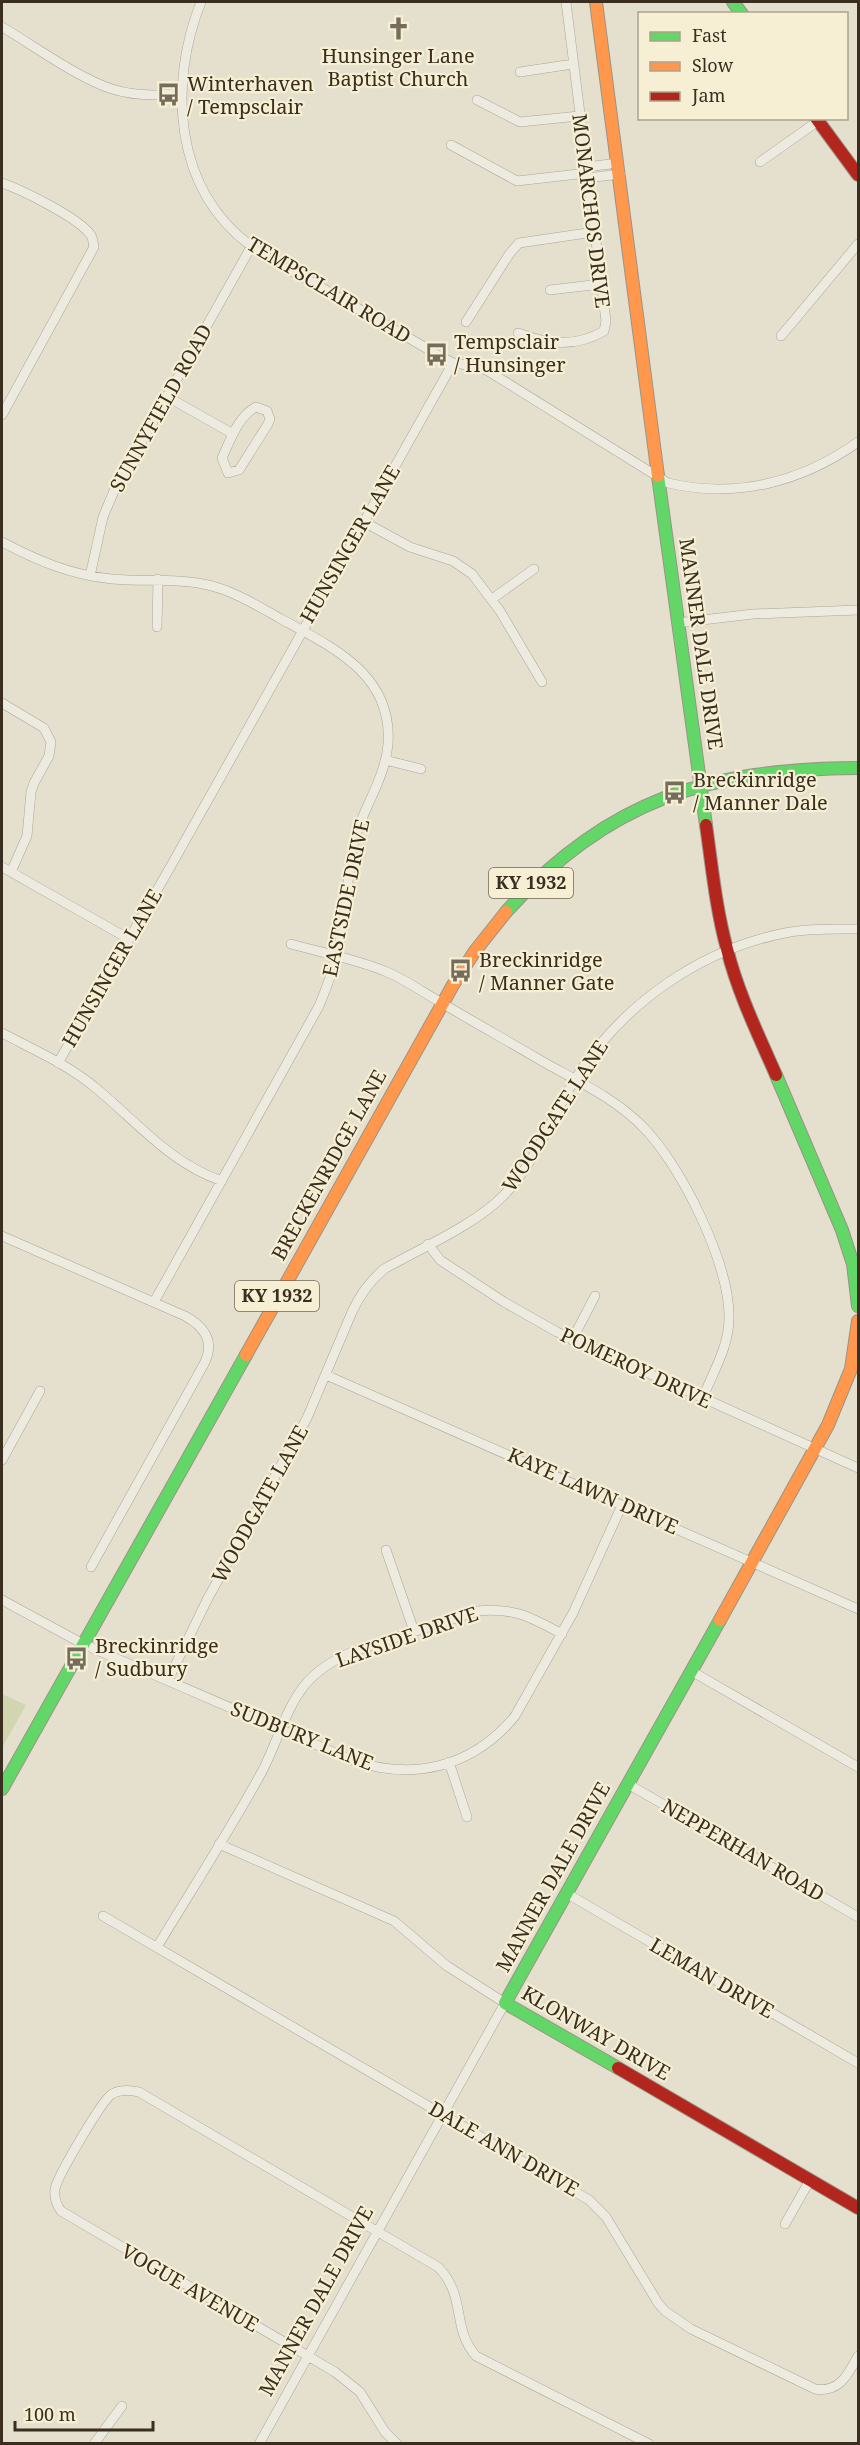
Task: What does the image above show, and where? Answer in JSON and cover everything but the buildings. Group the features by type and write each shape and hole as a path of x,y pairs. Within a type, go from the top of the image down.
{"street":[{"name":"TEMPSCLAIR ROAD","path":"201,2 187,50 182,93 185,141 198,182 224,221 251,247 453,363"},
{"name":"MONARCHOS DRIVE","path":"518,333 554,344 596,336 604,331 606,321 566,2"},
{"name":"MANNER DALE DRIVE","path":"596,2 677,622 716,892 727,950 758,1034 842,1230 853,1264 858,1306"},
{"path":"2,27 111,89 148,94 182,93"},
{"path":"520,72 573,64"},
{"path":"477,100 520,122 579,116"},
{"path":"760,162 817,120 858,175"},
{"path":"451,145 517,181 619,168"},
{"path":"2,183 66,216 91,234 94,247 2,415"},
{"path":"466,322 510,253 519,243 594,232"},
{"path":"781,336 858,244"},
{"name":"SUNNYFIELD ROAD","path":"90,576 103,517 114,491 251,247"},
{"path":"550,290 601,284"},
{"path":"453,363 475,366 488,371 669,483 700,489 741,488 776,482 804,474 836,458 858,442"},
{"name":"HUNSINGER LANE","path":"2,1033 58,1063 453,363"},
{"path":"166,396 233,434"},
{"path":"256,407 267,411 270,419 256,443 239,470 228,473 222,458 233,434 248,411 256,407"},
{"path":"364,522 410,547 453,561 472,574 492,599 542,682"},
{"name":"EASTSIDE DRIVE","path":"2,542 50,566 90,576 191,582 219,588 247,600 350,660 373,684 382,702 387,723 388,746 385,760 358,826 336,956 319,1006 154,1302"},
{"path":"492,599 534,569"},
{"path":"157,627 158,579"},
{"path":"677,622 753,614 858,609"},
{"path":"2,704 44,728 51,742 49,756 31,792 27,836 6,869 129,939"},
{"path":"385,760 422,769"},
{"name":"BRECKENRIDGE LANE","path":"2,1789 442,1004 469,957 502,913 561,856 615,820 675,792 725,779 794,769 858,768"},
{"name":"WOODGATE LANE","path":"168,1680 207,1600 307,1418 365,1287 384,1269 486,1211 506,1194 530,1160 575,1080 616,1026 643,1001 675,977 727,950 792,932 858,929"},
{"path":"291,944 388,972 575,1080 620,1108 642,1126 663,1150 681,1178 720,1265 728,1298 728,1332 725,1345 702,1400"},
{"path":"58,1063 98,1090 160,1146 205,1175 222,1181"},
{"path":"2,1236 154,1302 195,1322 206,1334 209,1351 204,1364 91,1567"},
{"name":"POMEROY DRIVE","path":"428,1244 440,1260 504,1302 572,1340 858,1468"},
{"path":"572,1340 595,1296"},
{"name":"MANNER DALE DRIVE","path":"258,2444 566,1893 693,1672 815,1449 844,1394 854,1364 858,1322"},
{"name":"KAYE LAWN DRIVE","path":"326,1375 858,1609"},
{"path":"2,1460 40,1391"},
{"name":"SUDBURY LANE","path":"2,1600 83,1644 349,1759 378,1768 409,1770 449,1762 478,1750 505,1728 523,1704 562,1634 622,1505"},
{"path":"386,1550 414,1631"},
{"name":"LAYSIDE DRIVE","path":"157,1947 259,1777 303,1687 318,1671 345,1655 477,1611 496,1609 525,1615 562,1634"},
{"path":"693,1672 858,1767"},
{"path":"449,1762 467,1816"},
{"name":"NEPPERHAN ROAD","path":"628,1784 858,1917"},
{"name":"KLONWAY DRIVE","path":"219,1844 394,1921 447,1966 505,2003 858,2208"},
{"name":"LEMAN DRIVE","path":"566,1893 858,2063"},
{"name":"DALE ANN DRIVE","path":"103,1916 579,2192 594,2204 614,2229 658,2303 678,2322 815,2389 829,2390 838,2386 858,2356"},
{"name":"VOGUE AVENUE","path":"378,2231 139,2092 131,2090 122,2090 111,2095 100,2108 57,2182 55,2197 58,2206 66,2216 335,2372 360,2392 385,2432 396,2444"},
{"path":"785,2224 810,2180"},
{"path":"378,2231 444,2272 458,2299 464,2339 476,2356 649,2444"},
{"path":"94,2444 122,2406"}],"green space":[{"path":"2,1694 26,1705 2,1748"}],"traffic: fast":[{"path":"733,2 740,12"},
{"path":"658,476 706,825"},
{"path":"506,912 544,873 583,842 623,817 664,798 708,784 754,775 858,768"},
{"path":"776,1075 842,1230 853,1264 858,1306"},
{"path":"2,1789 246,1355"},
{"path":"618,2068 505,2003 720,1620"}],"traffic: slow":[{"path":"596,2 658,476"},
{"path":"246,1355 453,985 475,951 506,912"},
{"path":"720,1620 828,1425 851,1369 858,1321"}],"traffic: jam":[{"path":"817,120 858,175"},
{"path":"706,825 723,934 749,1013 776,1075"},
{"path":"618,2068 858,2208"}],"place":[{"name":"Hunsinger Lane Baptist Church","path":"398,29"},
{"name":"Winterhaven / Tempsclair","path":"169,95"},
{"name":"Tempsclair / Hunsinger","path":"436,354"},
{"name":"Breckinridge / Manner Dale","path":"675,792"},
{"name":"Breckinridge / Manner Gate","path":"461,971"},
{"name":"Breckinridge / Sudbury","path":"77,1658"}]}
